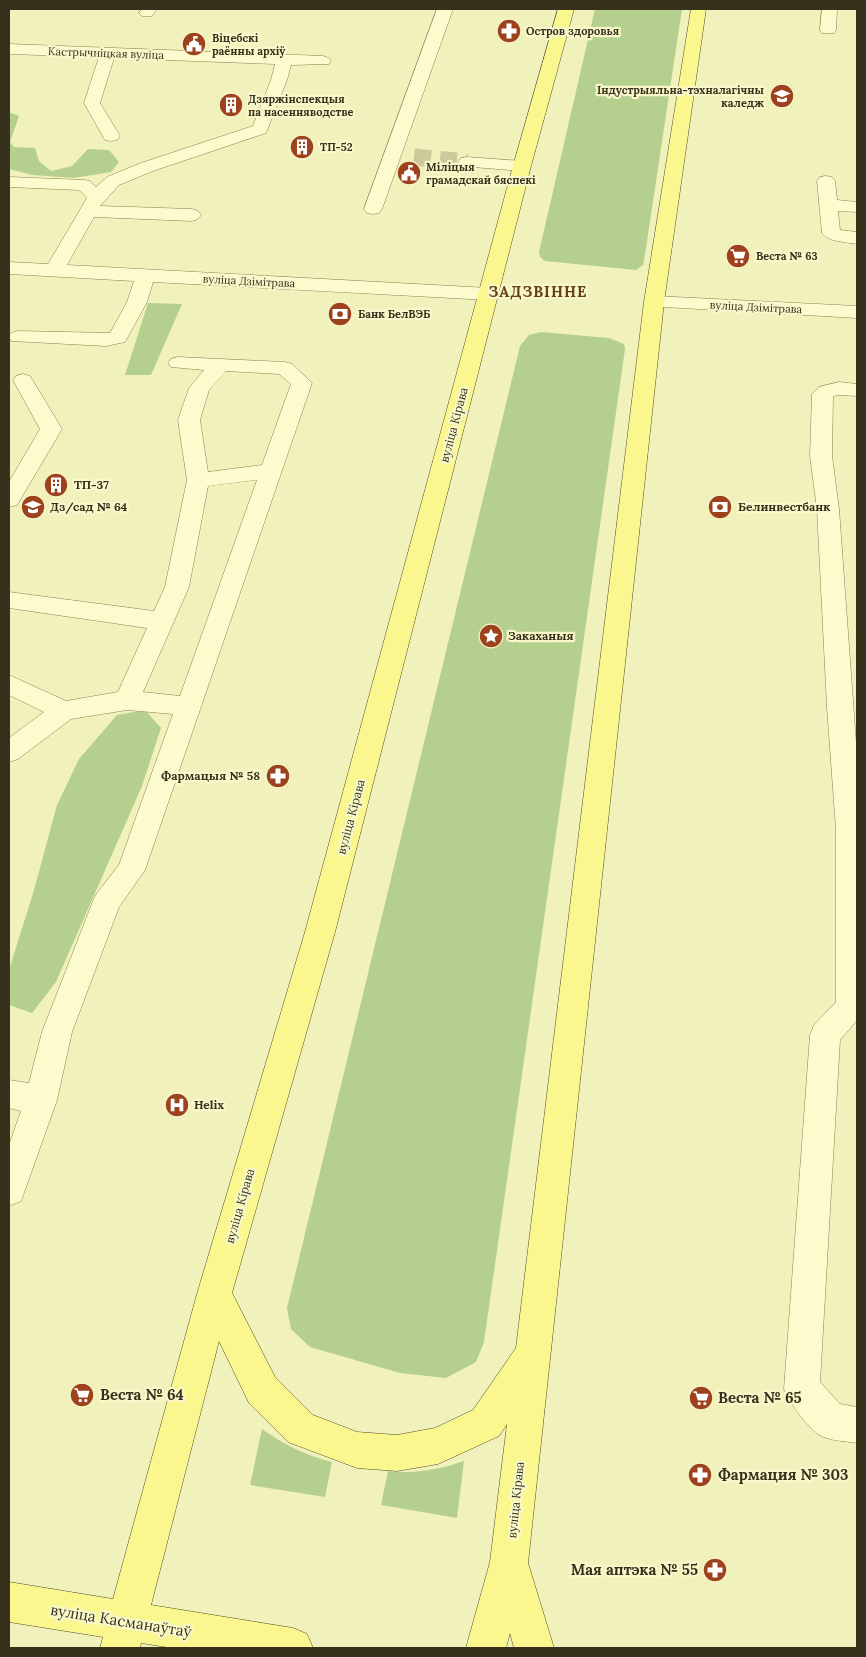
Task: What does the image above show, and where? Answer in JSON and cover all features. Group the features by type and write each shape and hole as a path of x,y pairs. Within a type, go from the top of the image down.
{"main road":[{"name":"вуліца Кірава","path":"119,1640 214,1294 320,932 522,166 566,9"},
{"name":"вуліца Кірава","path":"486,1648 509,1562 654,302 699,9"},
{"path":"214,1294 262,1390 301,1429 357,1450 397,1453 438,1446 486,1423 532,1355"},
{"name":"вуліца Кірава","path":"509,1562 534,1648"},
{"name":"вуліца Касманаўтаў","path":"9,1602 119,1640 293,1648"}],"street":[{"path":"373,209 399,156 445,9"},
{"path":"828,30 829,9"},
{"name":"Кастрычніцкая вуліца","path":"9,49 323,61"},
{"path":"108,53 92,103 111,136"},
{"path":"55,270 61,256 92,204 113,181 146,167 260,129 279,80 284,60"},
{"path":"467,162 522,166"},
{"path":"826,181 831,233 857,238"},
{"path":"9,182 84,185 92,204"},
{"path":"92,204 192,215"},
{"path":"828,205 857,207"},
{"name":"вуліца Дзімітрава","path":"9,268 489,294"},
{"path":"18,337 106,340 118,338 137,302 146,275"},
{"name":"вуліца Дзімітрава","path":"654,302 857,312"},
{"path":"9,1190 41,1100 57,1032 107,901 131,870 302,383 286,368 178,363"},
{"path":"127,700 177,587 198,480 189,420 199,388 220,366"},
{"path":"9,500 51,429 23,380"},
{"path":"857,390 834,388 828,389 823,394 821,444 828,509 840,707 854,830 851,1006 825,1035 802,1389 831,1421 857,1425"},
{"path":"198,480 270,471"},
{"path":"9,600 162,621"},
{"path":"9,684 64,712"},
{"path":"9,752 64,712 127,700 188,706"},
{"path":"9,1094 41,1100"}],"green space":[{"path":"595,9 682,9 644,261 643,265 636,270 545,261 540,257 539,252"},
{"path":"9,112 19,116 10,142 14,147 35,148 39,161 51,171 72,166 88,149 109,150 119,162 111,172 74,178 33,175 9,169"},
{"path":"148,303 182,304 151,375 125,375"},
{"path":"541,332 609,338 624,344 625,349 484,1342 476,1362 446,1378 400,1373 310,1347 291,1329 287,1308 520,346 529,335"},
{"path":"145,710 161,728 142,786 56,982 32,1013 9,1005 9,970 34,890 57,805 79,759 117,715"},
{"path":"262,1429 296,1449 332,1462 325,1497 250,1485"},
{"path":"464,1461 457,1518 381,1505 388,1471 408,1472 426,1470"}],"tunnel":[{"path":"414,157 467,162"}],"place":[{"name":"Остров здоровья","path":"509,31"},
{"name":"Віцебскі раённы архіў","path":"194,44"},
{"name":"Індустрыяльна-тэхналагічны каледж","path":"782,96"},
{"name":"Дзяржінспекцыя па насенняводстве","path":"231,105"},
{"name":"ТП-52","path":"302,147"},
{"name":"Міліцыя грамадскай бяспекі","path":"409,173"},
{"name":"Веста № 63","path":"738,256"},
{"name":"Банк БелВЭБ","path":"340,314"},
{"name":"ТП-37","path":"56,485"},
{"name":"Дз/сад № 64","path":"33,507"},
{"name":"Белинвестбанк","path":"720,507"},
{"name":"Закаханыя","path":"491,636"},
{"name":"Фармацыя № 58","path":"278,776"},
{"name":"Helix","path":"177,1105"},
{"name":"Веста № 64","path":"82,1395"},
{"name":"Веста № 65","path":"701,1398"},
{"name":"Фармация № 303","path":"700,1475"},
{"name":"Мая аптэка № 55","path":"715,1570"}],"district":[{"name":"ЗАДЗВІННЕ","path":"538,292"}]}
